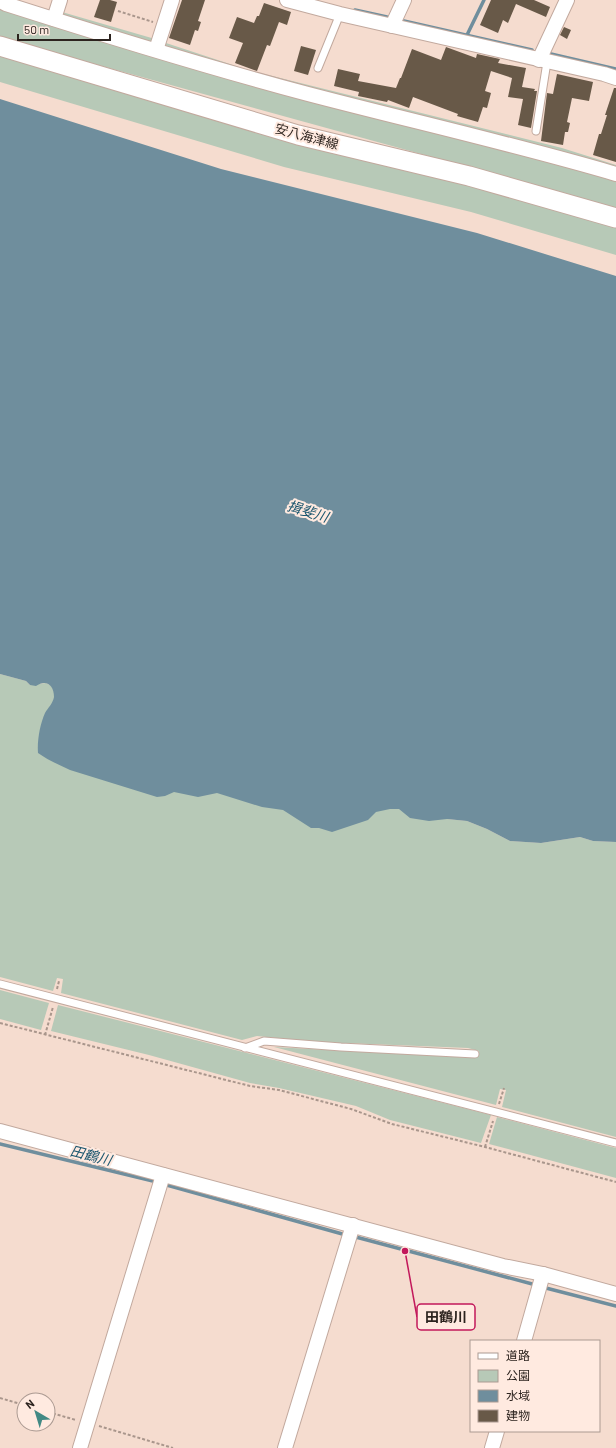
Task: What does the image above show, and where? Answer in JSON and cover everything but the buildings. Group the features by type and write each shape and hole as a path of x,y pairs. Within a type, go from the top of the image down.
{"main road":[{"name":"安八海津線","path":"0,46 298,135 469,176 616,218"}],"street":[{"path":"54,19 60,0"},
{"path":"156,50 172,0"},
{"path":"286,0 340,14 616,78"},
{"path":"392,26 404,0"},
{"path":"543,61 567,0"},
{"path":"0,1 54,19 265,82 550,154 616,174"},
{"path":"0,1132 161,1181 353,1227 616,1294"},
{"path":"80,1448 161,1181"},
{"path":"285,1448 353,1227"},
{"path":"524,1340 543,1276"},
{"path":"492,1448 497,1432"}],"lane":[{"path":"318,68 340,14"},
{"path":"536,131 543,61"},
{"path":"0,984 616,1143"},
{"path":"245,1048 264,1041 341,1047 475,1054"}],"path":[{"path":"118,11 164,26"},
{"path":"0,1023 250,1086 279,1090 351,1109 392,1124 616,1182"},
{"path":"0,1398 16,1403"},
{"path":"56,1414 173,1448"}],"green space":[{"path":"0,5 616,179 616,211 515,180 0,38"},
{"path":"62,12 155,39 154,45 62,17"},
{"path":"163,42 248,70 562,148 616,165 616,171 246,74 161,47"},
{"path":"0,53 468,183 616,227 616,255 471,212 284,167 0,82"},
{"path":"0,674 26,681 30,685 46,683 115,719 447,819 467,821 510,841 541,843 580,837 593,841 616,842 616,1137 502,1107 506,1090 500,1089 496,1105 274,1047 476,1058 479,1051 468,1048 345,1043 336,1044 257,1036 242,1040 61,993 63,979 57,978 53,991 0,977"},
{"path":"0,990 49,1003 41,1030 0,1019"},
{"path":"58,1005 491,1115 481,1143 390,1120 356,1106 279,1088 250,1083 149,1055 51,1031"},
{"path":"497,1117 616,1148 616,1178 489,1144"}],"water":[{"name":"揖斐川","path":"0,99 221,169 477,233 616,276 616,842 593,841 580,837 541,843 510,841 467,821 447,819 429,821 410,818 399,809 376,812 368,820 332,832 319,828 311,828 283,810 262,807 217,793 198,797 174,792 165,796 157,797 70,770 38,753 40,727 45,713 52,703 54,697 53,689 46,683 36,686 30,685 26,681 0,674"}],"waterway":[{"path":"467,35 484,0"},
{"path":"355,10 387,17"},
{"path":"404,21 532,50"},
{"path":"551,54 616,69"},
{"name":"田鶴川","path":"0,1144 157,1182"},
{"name":"田鶴川","path":"163,1184 346,1235"},
{"name":"田鶴川","path":"352,1236 536,1285"},
{"name":"田鶴川","path":"542,1287 616,1306"}],"place":[{"name":"田鶴川","path":"405,1251"}]}
